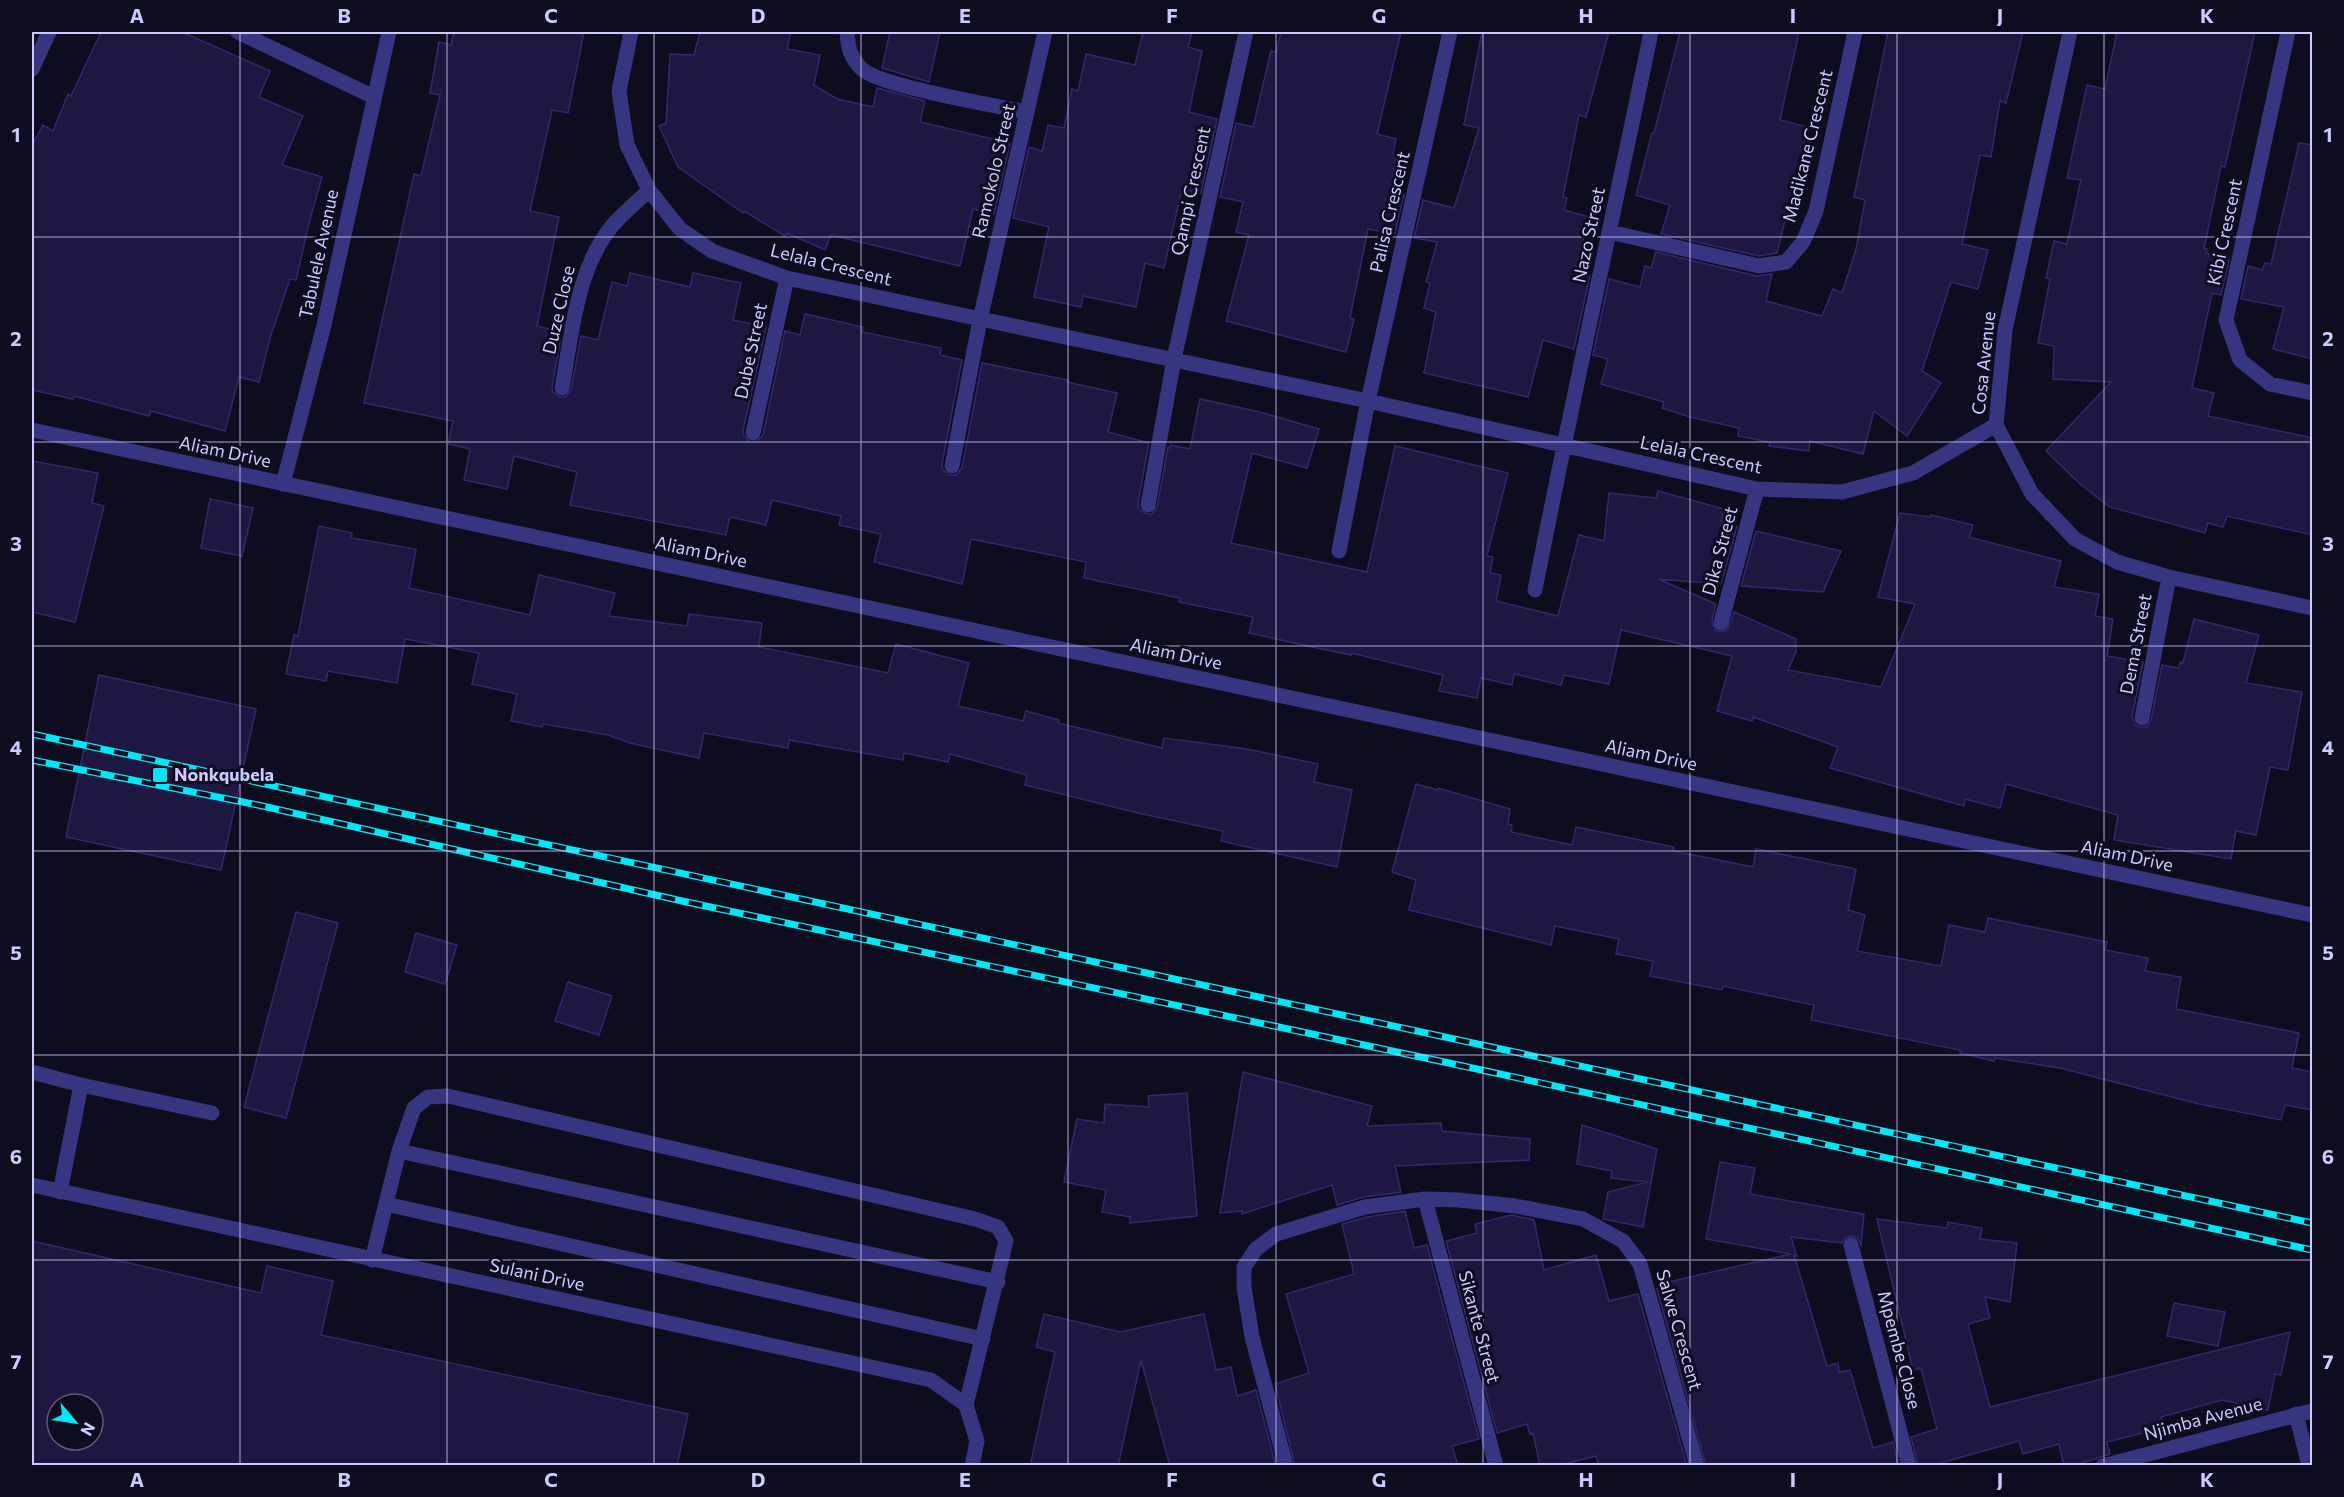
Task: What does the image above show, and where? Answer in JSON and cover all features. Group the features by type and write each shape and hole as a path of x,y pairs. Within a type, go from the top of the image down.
{"street":[{"path":"32,69 49,32"},
{"path":"238,32 374,96"},
{"name":"Tabulele Avenue","path":"283,484 324,325 389,32"},
{"name":"Lelala Crescent","path":"631,32 619,91 627,145 649,190 680,229 712,251 787,278 1368,401 1756,489 1842,492 1913,473 1996,425"},
{"path":"847,32 849,52 863,70 891,83 1027,112"},
{"name":"Ramokolo Street","path":"980,320 1045,32"},
{"name":"Qampi Crescent","path":"1174,359 1246,32"},
{"name":"Palisa Crescent","path":"1368,401 1450,32"},
{"name":"Nazo Street","path":"1563,445 1651,32"},
{"name":"Madikane Crescent","path":"1610,232 1759,266 1786,262 1803,242 1816,212 1855,32"},
{"name":"Cosa Avenue","path":"2070,32 2005,330 1996,425 2032,494 2075,539 2117,562 2169,577 2313,608"},
{"name":"Kibi Crescent","path":"2288,32 2226,320 2240,360 2270,384 2313,393"},
{"name":"Duze Close","path":"562,388 577,305 591,258 613,226 649,190"},
{"name":"Dube Street","path":"753,433 787,278"},
{"path":"952,466 980,320"},
{"path":"1148,505 1174,359"},
{"path":"1339,551 1368,401"},
{"name":"Aliam Drive","path":"32,430 2313,915"},
{"path":"1535,590 1563,445"},
{"name":"Dika Street","path":"1720,623 1756,489"},
{"name":"Dema Street","path":"2142,718 2169,577"},
{"path":"32,1072 212,1113"},
{"path":"60,1192 81,1085"},
{"path":"372,1260 399,1151 414,1108 428,1097 447,1096 975,1219 998,1227 1006,1241 998,1282 966,1405 977,1441 972,1466"},
{"path":"399,1151 998,1282"},
{"name":"Sulani Drive","path":"32,1185 931,1380 966,1405"},
{"name":"Salwe Crescent","path":"1286,1466 1252,1337 1244,1287 1244,1267 1256,1249 1276,1234 1365,1207 1425,1199 1515,1206 1583,1219 1623,1241 1640,1264 1697,1466"},
{"name":"Sikante Street","path":"1425,1199 1496,1466"},
{"path":"386,1204 983,1340"},
{"name":"Mpembe Close","path":"1851,1245 1909,1466"},
{"name":"Njimba Avenue","path":"2106,1465 2313,1411"},
{"path":"2296,1414 2309,1466"}],"building":[{"path":"101,32 182,32 270,71 259,97 303,116 282,165 322,177 296,280 290,279 271,335 259,382 239,377 225,431 151,411 149,416 74,396 73,399 32,390 32,145 43,125 53,131 68,94 71,96"},
{"path":"454,32 584,32 568,113 552,110 530,211 559,217 537,326 562,332 552,387 553,392 560,397 566,397 571,390 581,336 598,340 612,282 627,286 630,273 690,287 693,273 741,283 733,320 766,327 743,431 744,436 750,442 756,442 763,435 785,331 800,335 805,314 863,327 862,332 941,348 940,355 962,360 942,464 943,470 950,475 956,475 962,468 982,363 1068,380 1067,382 1117,393 1108,432 1149,443 1138,503 1139,509 1146,514 1152,514 1157,507 1168,447 1170,448 1171,445 1190,449 1200,399 1260,412 1319,429 1307,468 1252,453 1231,543 1367,572 1395,446 1508,473 1487,556 1493,557 1490,573 1501,575 1496,601 1558,616 1579,535 1604,541 1609,493 1656,498 1658,491 1724,509 1721,522 1737,526 1721,584 1658,579 1716,604 1712,621 1715,630 1719,632 1727,630 1734,612 1796,639 1796,652 1788,670 1881,687 1915,604 1878,597 1900,513 1931,517 1931,515 1973,525 1969,537 2061,561 2054,587 2099,594 2095,616 2113,619 2107,656 2143,662 2132,717 2135,725 2140,727 2146,727 2151,720 2162,665 2179,668 2180,662 2183,663 2194,619 2259,635 2246,683 2302,692 2288,770 2270,767 2256,835 2236,831 2231,859 2114,840 2118,815 2006,784 2000,808 1965,799 1964,806 1830,768 1838,747 1753,717 1752,721 1717,711 1732,656 1621,630 1609,684 1564,675 1561,685 1514,674 1512,685 1481,678 1477,698 1439,691 1443,675 1351,653 1351,655 1249,633 1253,617 1179,602 1180,598 1084,578 1086,562 971,539 962,584 874,562 881,534 839,525 841,516 772,500 766,525 730,517 726,535 570,505 577,472 514,456 507,489 464,480 470,449 448,444 453,421 364,403 414,174 421,176 440,95 430,93 439,42 451,45"},
{"path":"700,32 791,32 787,49 820,55 814,85 837,99 873,107 877,88 925,101 920,122 1010,143 994,214 973,209 960,266 831,235 825,250 787,233 785,236 744,211 743,213 678,167 659,126 666,123 670,54 694,55"},
{"path":"890,32 940,32 929,82 882,68"},
{"path":"1143,32 1192,32 1188,47 1202,51 1189,112 1217,119 1201,193 1182,189 1164,268 1145,263 1136,307 1083,296 1081,307 1034,297 1049,227 1013,218 1029,147 1042,151 1048,125 1064,128 1072,89 1078,91 1086,54 1135,65"},
{"path":"1281,32 1401,32 1377,134 1396,139 1393,154 1397,155 1390,190 1404,194 1395,234 1368,229 1350,318 1354,319 1346,352 1226,321 1249,235 1236,232 1243,202 1220,197 1236,123 1253,127 1271,51 1276,52"},
{"path":"1482,32 1609,32 1586,117 1579,115 1563,197 1567,198 1564,210 1589,217 1575,271 1590,275 1574,349 1543,340 1528,397 1424,373 1436,312 1424,308 1430,283 1426,282 1437,242 1414,238 1423,200 1454,208 1479,128 1464,125"},
{"path":"1680,32 1799,32 1780,120 1808,127 1777,253 1759,256 1661,234 1670,205 1636,195"},
{"path":"1888,32 2023,32 2006,103 2000,101 1991,157 1980,155 1962,244 1988,250 1978,289 1951,282 1922,371 1941,383 1907,436 1874,411 1863,454 1810,441 1809,451 1769,446 1770,442 1738,436 1739,428 1690,417 1662,408 1664,402 1601,384 1608,359 1593,355 1609,279 1640,287 1645,266 1651,268 1656,252 1757,276 1772,274 1766,301 1822,316 1833,289 1842,293 1856,249 1865,200 1854,197"},
{"path":"2117,32 2255,32 2225,167 2221,166 2204,249 2207,249 2206,253 2229,260 2221,295 2212,293 2192,388 2214,393 2208,416 2313,438 2313,535 2227,516 2223,527 2208,523 2205,533 2110,507 2081,485 2046,451 2111,382 2053,379 2054,346 2038,343 2050,279 2046,278 2054,241 2067,244 2081,180 2067,178 2087,85 2105,89"},
{"path":"2299,143 2313,145 2313,359 2273,349 2284,307 2241,299 2248,266 2262,270 2265,263 2271,264"},
{"path":"32,461 98,473 92,503 104,506 75,622 32,612"},
{"path":"210,499 253,508 242,556 201,548"},
{"path":"319,526 352,533 351,538 416,549 409,588 530,615 539,575 615,593 609,616 687,626 689,614 762,623 759,647 888,673 896,644 969,663 958,706 1023,721 1026,711 1059,720 1058,723 1162,748 1164,738 1247,749 1318,764 1314,782 1352,790 1337,867 1221,841 1223,831 1025,785 1027,775 950,754 948,762 904,753 903,760 789,740 788,748 704,733 699,758 630,743 608,735 511,721 517,694 472,684 479,653 405,639 397,683 328,671 326,681 286,674 294,635 298,636"},
{"path":"1756,531 1841,551 1823,592 1741,586"},
{"path":"99,675 256,709 221,870 66,837"},
{"path":"1416,784 1510,809 1508,824 1512,825 1511,832 1572,845 1576,827 1674,847 1673,851 1753,867 1756,849 1856,869 1848,910 1865,915 1857,951 1941,966 1949,925 1985,932 1988,918 2107,942 2105,950 2148,958 2145,971 2181,977 2176,1009 2299,1033 2292,1068 2313,1072 2313,1110 2285,1105 2281,1120 2199,1104 2060,1068 1995,1058 1994,1061 1960,1053 1960,1050 1811,1020 1814,1005 1723,986 1722,990 1650,976 1653,961 1616,954 1619,939 1555,926 1551,945 1409,910 1416,880 1392,872"},
{"path":"296,912 338,923 286,1118 244,1107"},
{"path":"416,933 457,945 445,984 405,972"},
{"path":"568,982 612,996 599,1035 555,1021"},
{"path":"1243,1072 1372,1106 1367,1126 1441,1123 1442,1131 1530,1139 1529,1160 1395,1166 1401,1192 1364,1197 1337,1205 1332,1185 1242,1214 1242,1211 1220,1213"},
{"path":"1187,1093 1197,1216 1130,1223 1130,1217 1102,1212 1106,1190 1064,1182 1077,1119 1104,1123 1105,1104 1149,1107 1148,1096"},
{"path":"1582,1125 1657,1149 1643,1227 1603,1219 1608,1192 1648,1182 1611,1178 1612,1171 1577,1164"},
{"path":"1720,1162 1755,1168 1750,1194 1864,1214 1861,1245 1853,1236 1845,1238 1842,1243 1791,1237 1797,1256 1794,1255 1827,1366 1838,1363 1839,1372 1850,1370 1873,1448 1893,1442 1899,1466 1706,1466 1657,1289 1669,1286 1668,1282 1791,1254 1706,1239"},
{"path":"1405,1211 1414,1248 1427,1245 1479,1439 1452,1446 1458,1466 1295,1466 1275,1384 1309,1373 1286,1294 1354,1274 1342,1224 1367,1217"},
{"path":"1511,1215 1534,1220 1544,1270 1596,1255 1609,1301 1638,1294 1687,1466 1599,1466 1596,1456 1557,1466 1540,1466 1533,1433 1530,1434 1527,1424 1497,1433 1446,1241 1477,1233 1475,1224"},
{"path":"1877,1219 1947,1228 1948,1222 1982,1228 1980,1239 2017,1243 2010,1302 1985,1297 1990,1318 1968,1324 1990,1407 2290,1332 2281,1375 2275,1374 2268,1410 2222,1400 2161,1417 2163,1428 2107,1442 2110,1454 2073,1466 2064,1466 2059,1444 2023,1454 2019,1441 1930,1466 1918,1466 1911,1437 1937,1429 1921,1368 1913,1370"},
{"path":"32,1241 261,1293 267,1266 333,1281 321,1335 688,1414 677,1466 32,1466"},
{"path":"2174,1303 2225,1312 2218,1346 2167,1336"},
{"path":"1044,1314 1120,1332 1204,1314 1216,1370 1231,1367 1237,1396 1256,1390 1276,1466 1170,1466 1141,1360 1118,1466 1030,1466 1055,1352 1036,1347"}],"railway":[{"path":"32,734 2312,1223"},
{"path":"32,760 258,805 682,901 1449,1063 2312,1250"}],"place":[{"name":"Nonkqubela","path":"160,775"}]}
